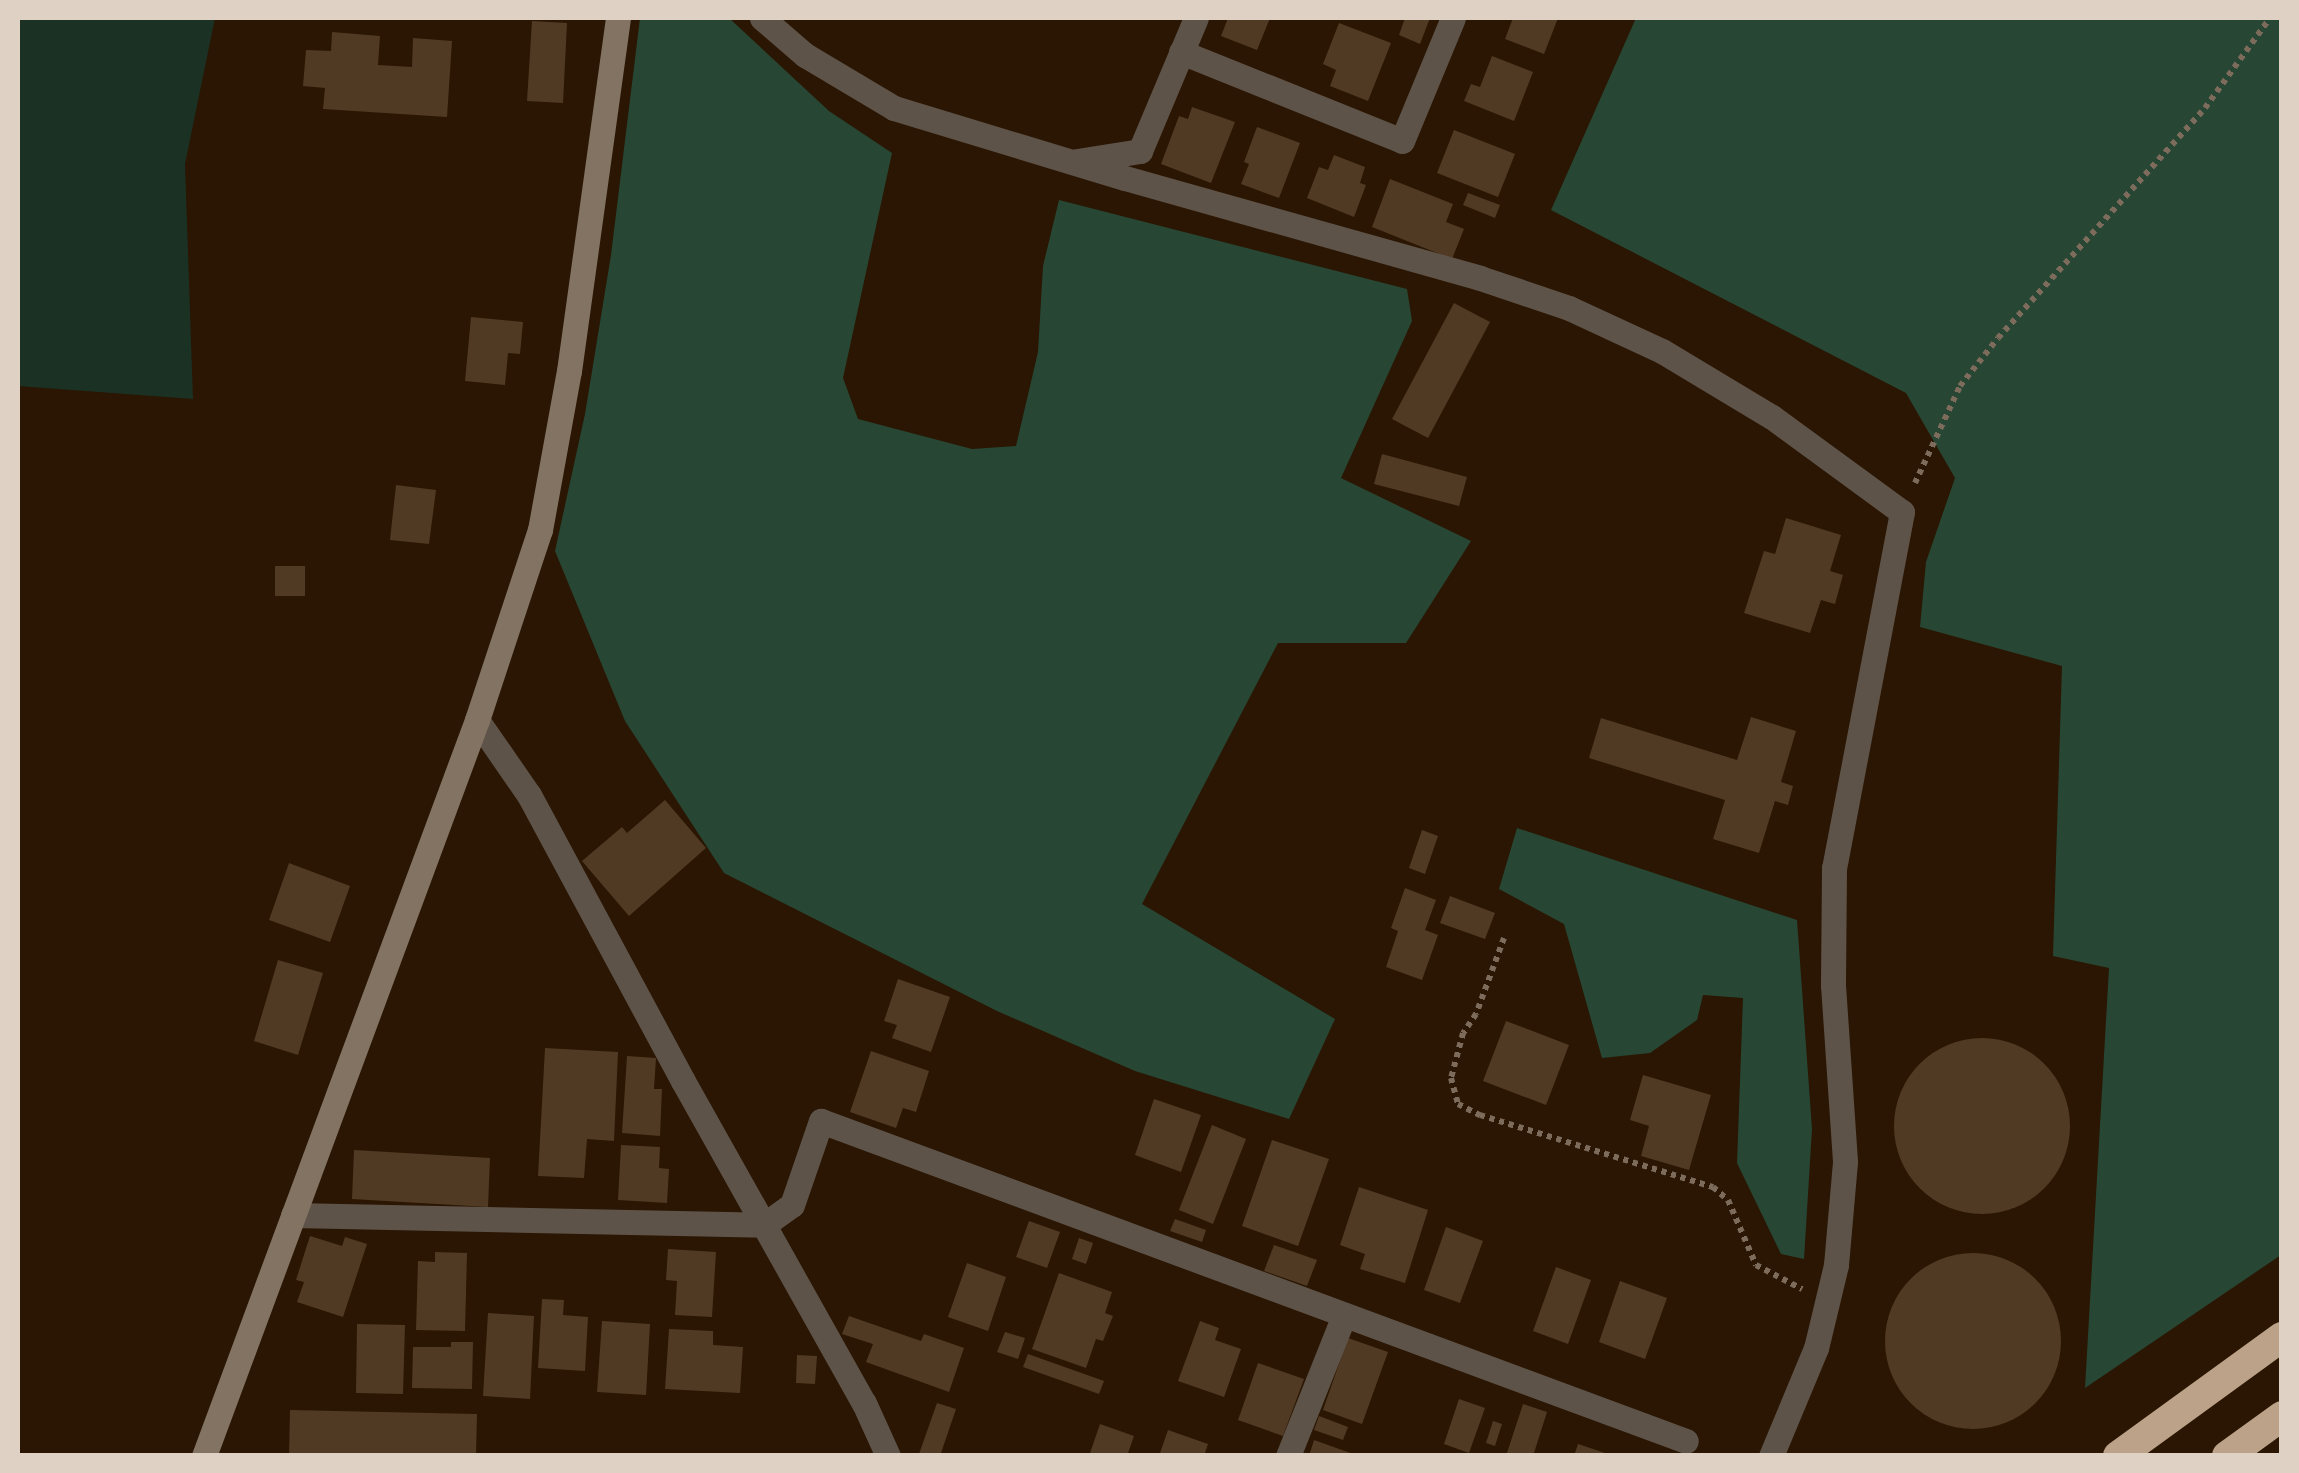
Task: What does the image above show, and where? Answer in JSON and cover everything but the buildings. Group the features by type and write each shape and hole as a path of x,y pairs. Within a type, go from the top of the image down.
{"highway":[{"path":"2118,1456 2282,1338"},
{"path":"2227,1456 2282,1416"}],"street":[{"path":"204,1456 477,720 540,530 569,371 618,18"},
{"path":"762,18 805,55 894,108 1480,278 1569,308 1662,351 1772,417 1902,512 1834,868 1833,985 1845,1162 1828,1300 1816,1348 1771,1456"},
{"path":"1072,162 1140,151 1196,18"},
{"path":"1181,52 1402,141 1453,18"},
{"path":"477,720 529,796 864,1402 888,1456"},
{"path":"294,1216 764,1224 792,1206 821,1121 1686,1441"},
{"path":"1288,1456 1344,1316"}],"path":[{"path":"1902,512 1960,386 1998,338 2205,108 2270,18"},
{"path":"1504,938 1476,1014 1463,1033 1451,1078 1458,1104 1480,1116 1712,1187 1728,1200 1756,1265 1828,1300"}],"green space":[{"path":"18,18 215,18 185,164 193,399 18,386"},
{"path":"640,18 729,18 829,111 892,153 843,378 858,419 972,449 1016,446 1038,352 1043,266 1059,200 1407,289 1412,321 1341,478 1471,541 1406,643 1278,643 1142,904 1335,1019 1289,1119 1135,1071 997,1011 724,873 625,721 555,551 585,414 611,255"},
{"path":"1636,18 2281,18 2281,1255 2085,1388 2109,968 2053,956 2062,666 1920,627 1926,562 1955,478 1906,393 1551,210"},
{"path":"1517,828 1797,920 1812,1129 1804,1259 1781,1254 1737,1163 1743,998 1703,995 1697,1020 1650,1053 1602,1058 1564,924 1499,889"}]}
